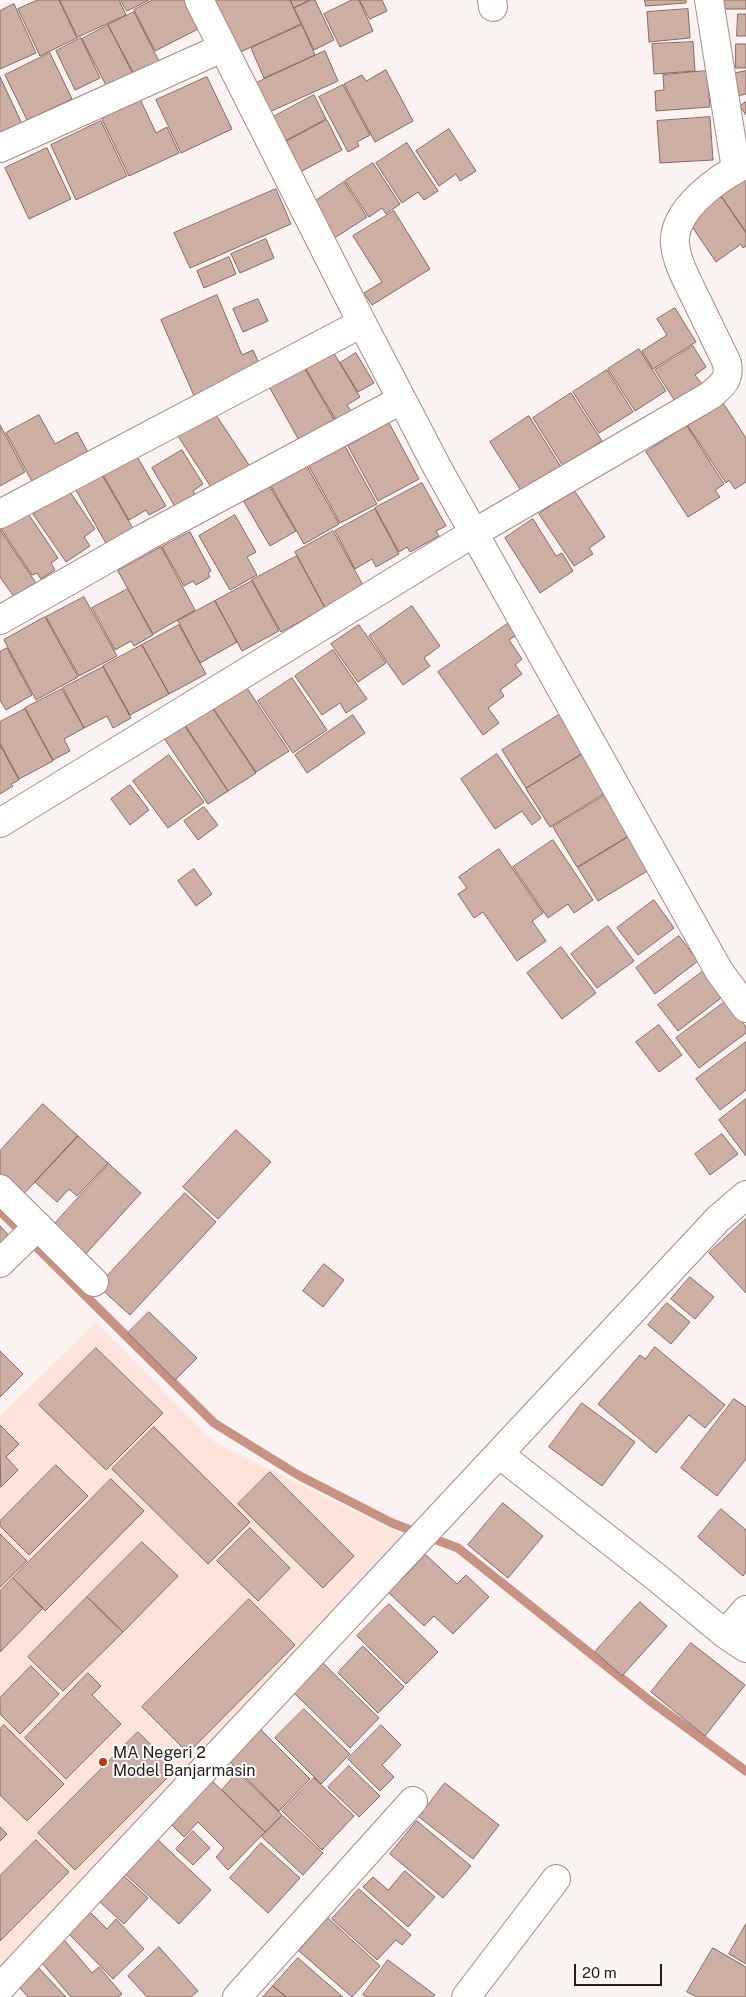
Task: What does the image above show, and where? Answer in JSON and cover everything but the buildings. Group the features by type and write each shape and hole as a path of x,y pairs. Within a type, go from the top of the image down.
{"street":[{"path":"199,0 401,400 720,971 746,1008"},
{"path":"0,823 474,533 711,395 725,382 729,374 727,363 679,266 675,242 676,229 686,211 702,193 741,167 709,0"},
{"path":"0,148 222,48"},
{"path":"0,514 362,323"},
{"path":"0,620 142,539 401,400"},
{"path":"0,1189 29,1235 94,1282"},
{"path":"0,1988 718,1219 746,1196"},
{"path":"0,1263 29,1235"},
{"path":"499,1454 735,1641 746,1610"},
{"path":"237,1997 413,1801"},
{"path":"466,1997 556,1879"}],"shaded area":[{"name":"MA Negeri 2 Model Banjarmasin","path":"96,1322 213,1441 416,1542 0,1977 0,1416"}],"waterway":[{"path":"0,1211 214,1423 298,1475 392,1523 458,1548 649,1700 746,1771"}],"place":[{"name":"MA Negeri 2 Model Banjarmasin","path":"103,1762"}]}
